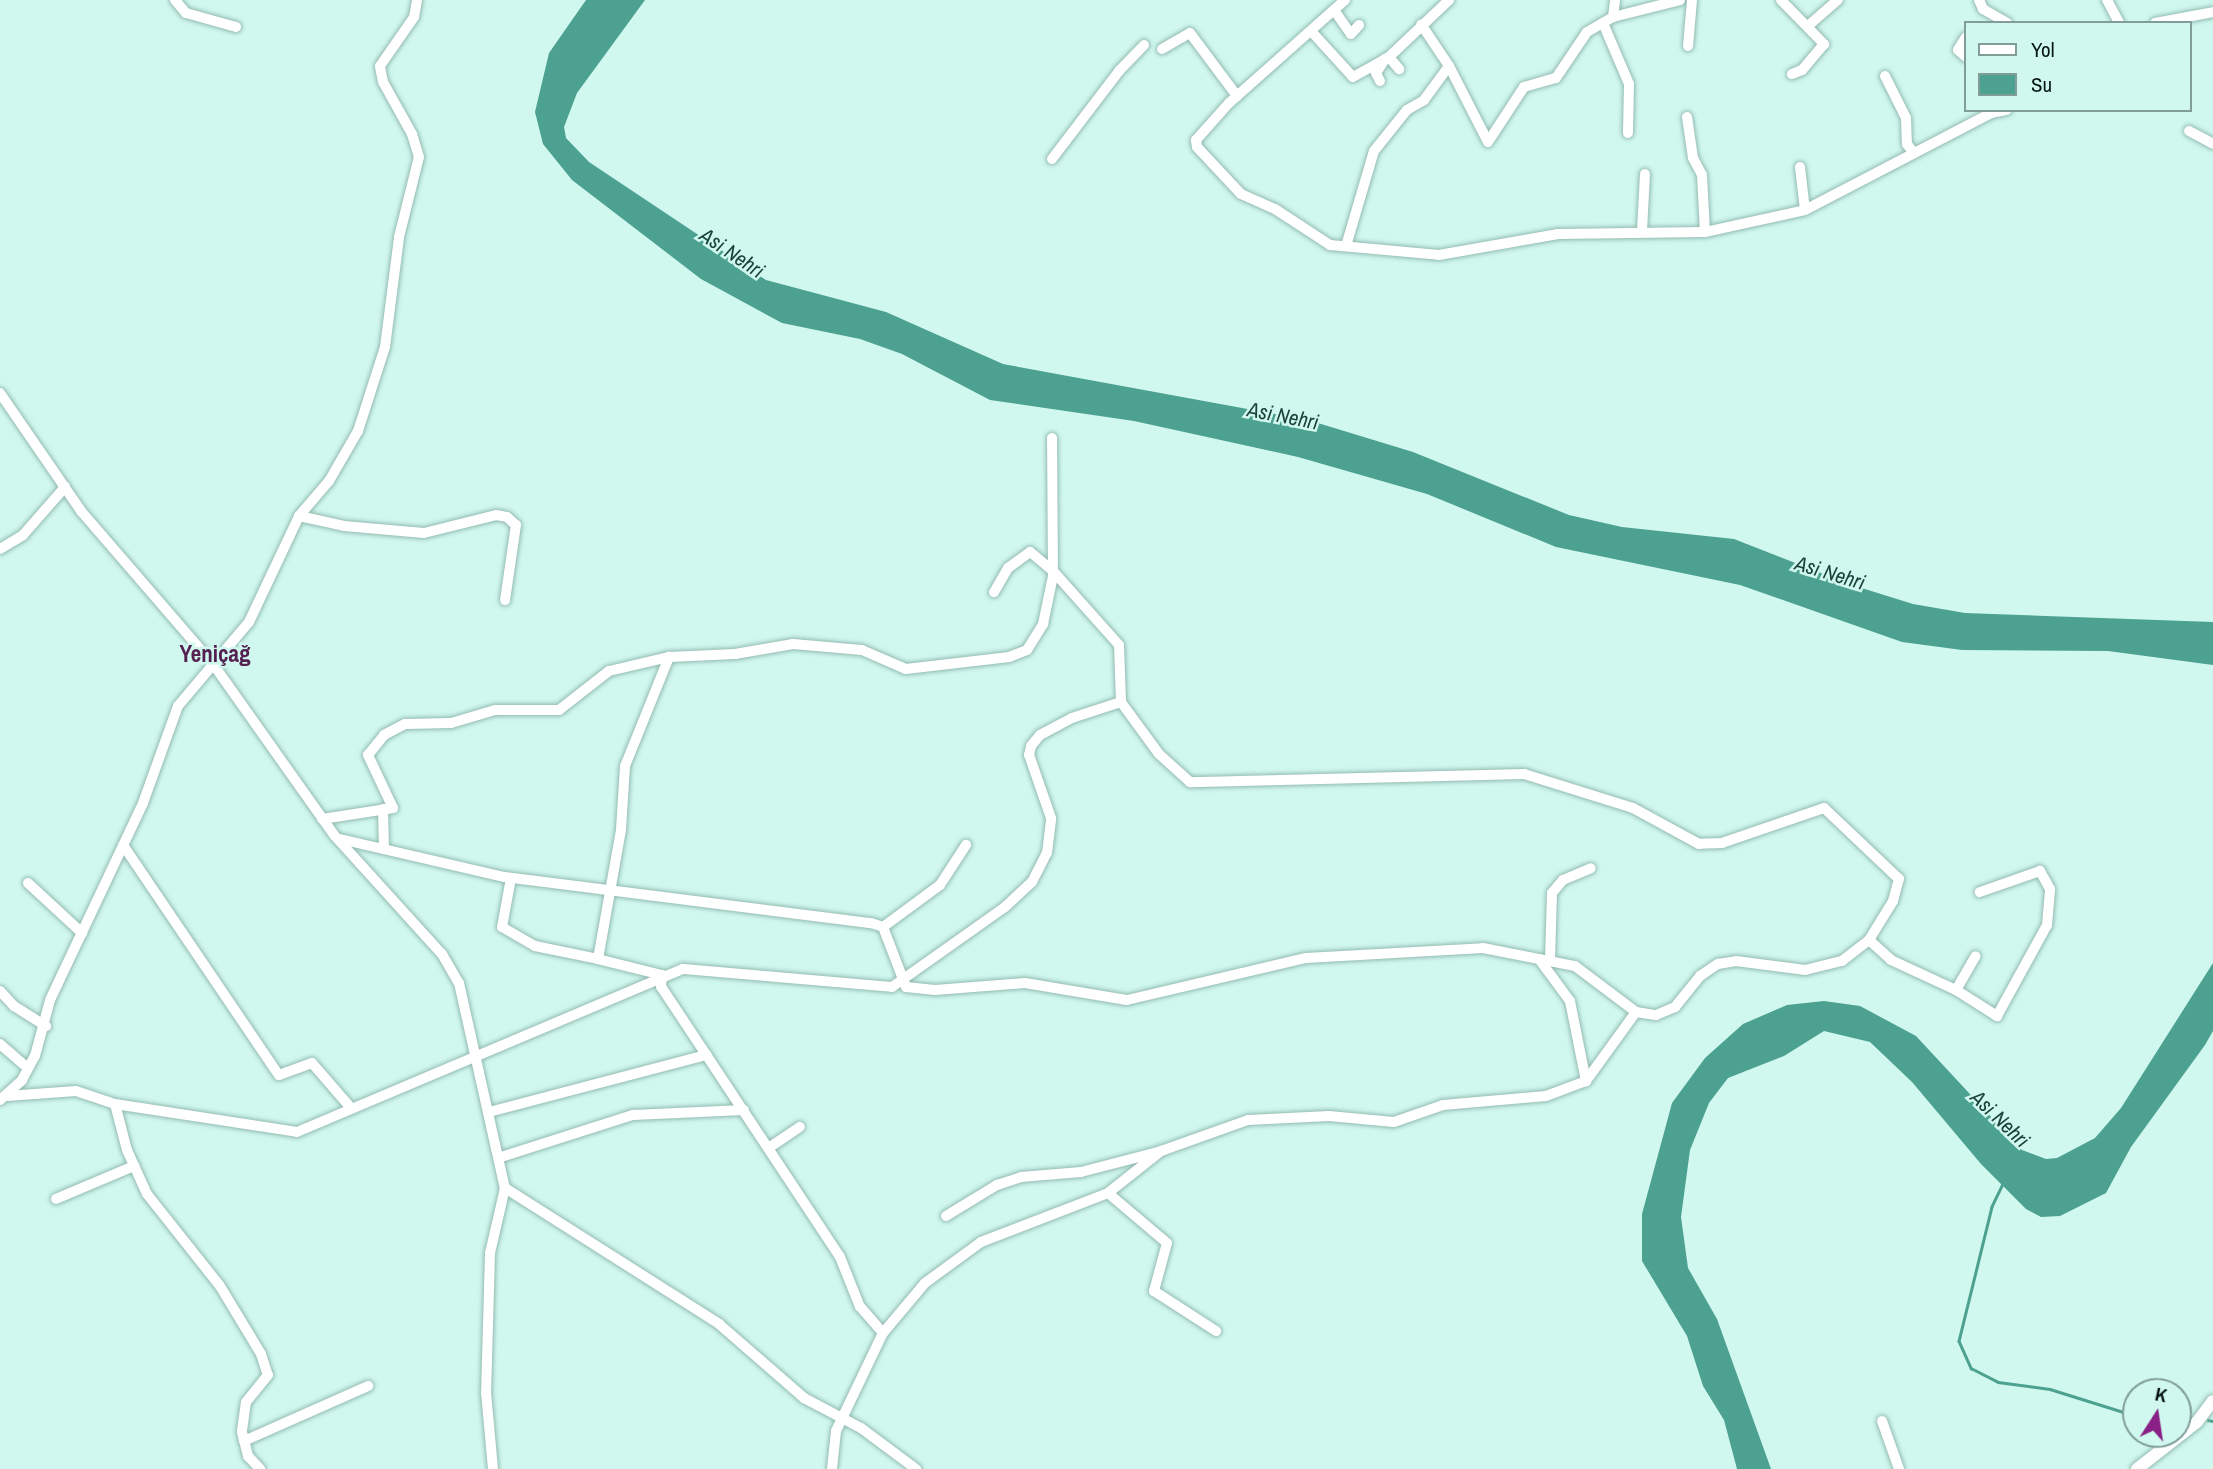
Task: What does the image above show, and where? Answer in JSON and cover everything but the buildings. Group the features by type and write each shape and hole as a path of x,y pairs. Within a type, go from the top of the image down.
{"main road":[{"path":"2137,1469 2209,1418 2213,1401"}],"street":[{"path":"175,0 186,13 236,27"},
{"path":"3,1098 28,1068 46,1026 50,1000 123,845 178,706 249,622 299,516 328,481 358,431 385,347 399,237 419,157 412,134 383,82 380,66 414,18 417,0"},
{"path":"1345,0 1311,31 1260,69 1199,133 1197,147 1241,194 1275,209 1330,245 1439,255 1558,234 1706,232 1805,211 1913,152 1998,112"},
{"path":"1380,80 1376,73 1387,58 1449,0"},
{"path":"1615,0 1608,20 1629,85 1628,133"},
{"path":"1421,24 1449,66 1488,142 1524,87 1556,78 1587,32 1608,20 1680,0"},
{"path":"1688,46 1692,0"},
{"path":"1781,0 1809,25 1824,46 1792,74"},
{"path":"1809,25 1838,0"},
{"path":"1979,0 1986,11 2004,21"},
{"path":"2107,0 2118,21"},
{"path":"1334,10 1351,34 1359,25"},
{"path":"1980,21 1986,11"},
{"path":"2166,21 2213,12"},
{"path":"1311,31 1351,77 1387,58"},
{"path":"1161,48 1190,33 1237,96"},
{"path":"1965,39 1958,50 1965,56"},
{"path":"1052,159 1119,71 1144,45"},
{"path":"1387,58 1399,69"},
{"path":"1346,246 1374,151 1407,110 1424,100 1449,66"},
{"path":"1885,76 1906,118 1907,144 1913,152"},
{"path":"1687,117 1693,158 1702,175 1706,232"},
{"path":"2189,131 2213,144"},
{"path":"1800,167 1805,211"},
{"path":"1642,231 1644,174"},
{"path":"1439,242 1439,255"},
{"path":"0,393 81,511 213,663 322,819 442,954 459,982 501,1157 505,1188 490,1252 486,1392 493,1469"},
{"path":"322,819 393,808 368,755 384,735 405,724 452,723 495,710 559,710 609,671 669,657 735,654 793,644 862,650 906,669 1009,657 1032,646 1043,624 1053,571 1052,438"},
{"path":"0,549 23,535 65,487"},
{"path":"299,516 344,526 424,533 496,515 507,517 516,525 505,600"},
{"path":"883,927 906,987 935,990 1025,983 1127,1000 1306,958 1483,948 1545,959 1591,974 1636,1012 1656,1015 1675,1007 1700,976 1718,964 1736,961 1786,970 1825,967 1869,940 1883,921 1899,879 1824,808 1722,843 1699,844 1633,808 1524,774 1191,782 1159,754 1121,702 1119,645 1053,571 1030,552 1008,568 994,592"},
{"path":"598,959 621,830 625,766 669,657"},
{"path":"511,878 502,927 535,946 662,975 718,969 811,983 892,987 1005,907 1032,882 1047,853 1051,818 1029,755 1035,740 1072,718 1121,702"},
{"path":"383,809 384,849"},
{"path":"340,839 511,878 608,893 858,920 883,927"},
{"path":"123,845 279,1075 312,1063 351,1108"},
{"path":"883,927 940,885 966,845"},
{"path":"1586,1081 1570,1001 1545,959 1552,893 1563,880 1591,868"},
{"path":"1869,940 1891,960 1956,990 1997,1016 2048,925 2050,889 2040,871 1980,892"},
{"path":"28,883 82,933"},
{"path":"1956,990 1976,956"},
{"path":"3,1098 76,1091 115,1104 297,1132 647,987 662,975"},
{"path":"662,975 661,987 770,1147 839,1257 860,1307 883,1333"},
{"path":"0,991 7,1002 46,1026"},
{"path":"946,1216 987,1190 1021,1177 1081,1172 1161,1151 1248,1119 1329,1116 1394,1122 1443,1105 1546,1097 1586,1081 1636,1012"},
{"path":"0,1044 28,1068"},
{"path":"489,1112 707,1055"},
{"path":"115,1104 134,1166 147,1194 220,1286 261,1354 268,1375 246,1402 244,1441 248,1456 260,1469"},
{"path":"501,1157 633,1115 744,1110"},
{"path":"770,1147 800,1127"},
{"path":"832,1469 836,1431 883,1333 925,1283 981,1242 1108,1193 1161,1151"},
{"path":"56,1199 134,1166"},
{"path":"505,1188 719,1324 804,1398 843,1419 916,1469"},
{"path":"1108,1193 1167,1243 1154,1291 1216,1331"},
{"path":"244,1441 368,1386"},
{"path":"1882,1421 1899,1469"}],"water":[{"name":"Asi Nehri","path":"586,0 645,0 577,93 564,127 566,138 589,162 766,280 886,312 1003,364 1308,420 1413,452 1569,515 1622,527 1734,539 1852,585 1913,604 1965,613 2213,622 2213,665 2108,651 1962,650 1902,642 1740,585 1556,547 1427,494 1298,457 1134,421 990,400 902,354 860,339 782,323 701,279 572,180 543,144 535,112 549,53"},
{"path":"2213,963 2213,1031 2205,1045 2131,1147 2106,1193 2060,1216 2041,1217 2026,1209 1981,1164 1912,1082 1870,1042 1824,1031 1784,1056 1728,1078 1709,1103 1690,1150 1681,1217 1688,1268 1717,1319 1771,1469 1737,1469 1724,1420 1703,1386 1687,1336 1642,1261 1642,1214 1672,1103 1705,1058 1743,1024 1787,1005 1824,1001 1860,1006 1916,1036 2022,1150 2046,1159 2057,1158 2095,1138 2121,1108"}],"waterway":[{"path":"2003,1184 1992,1207 1959,1341 1971,1368 1998,1382 2050,1389 2122,1412"},
{"path":"2208,1420 2213,1421"}],"district":[{"name":"Yeniçağ","path":"215,654"}]}
